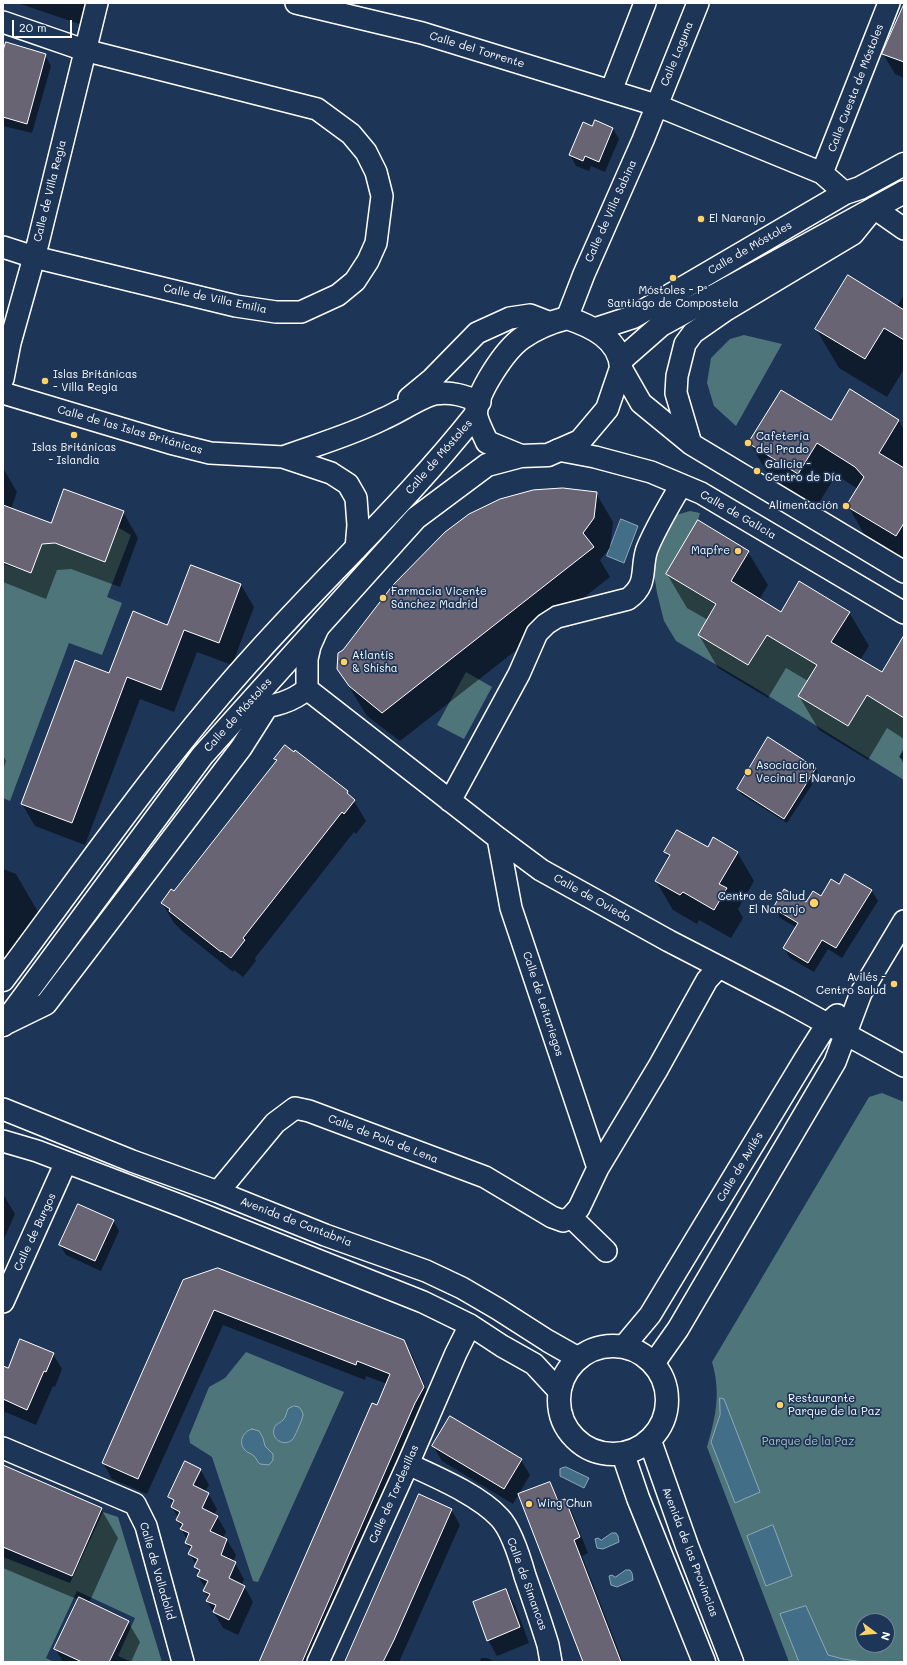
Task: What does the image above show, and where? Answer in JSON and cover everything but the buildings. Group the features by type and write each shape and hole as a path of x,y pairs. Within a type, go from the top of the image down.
{"main road":[{"name":"Calle de Móstoles","path":"596,329 633,317 845,193 860,188 904,164"},
{"name":"Calle de Móstoles","path":"620,364 661,325 722,290 904,192"},
{"path":"558,320 596,329 614,346 620,364 607,409 580,441 548,455 521,456 487,442 478,408 484,388 501,360 521,338 558,320"},
{"name":"Calle de Móstoles","path":"3,980 178,746 258,652 448,450 478,408"},
{"name":"Calle de Móstoles","path":"3,1025 202,756 416,518 487,465 521,456"},
{"path":"608,1346 624,1346 640,1352 654,1363 663,1378 668,1394 666,1411 660,1427 650,1441 638,1450 623,1454 602,1454 583,1446 568,1432 559,1412 559,1391 563,1378 569,1367 578,1358 592,1350 608,1346"},
{"name":"Avenida de las Provincias","path":"650,1441 687,1546 732,1662"},
{"path":"623,1454 638,1498 704,1662"}],"street":[{"name":"Calle de Villa Regia","path":"3,379 10,343 34,257 96,3"},
{"name":"Calle del Torrente","path":"296,3 320,6 422,33 656,105 822,173 845,193"},
{"path":"611,91 645,3"},
{"name":"Calle Laguna","path":"656,105 698,3"},
{"name":"Calle Cuesta de Móstoles","path":"822,173 889,3"},
{"name":"Calle de Villa Emilia","path":"3,22 84,50 317,109 351,134 366,152 376,172 382,196 376,242 368,261 355,281 338,295 301,312 276,312 236,306 34,257 3,247"},
{"name":"Calle de Villa Sabina","path":"558,320 584,274 656,105"},
{"path":"874,208 904,229"},
{"name":"Calle de Móstoles","path":"691,444 676,393 677,376 685,344 693,333 726,310 853,234 874,208"},
{"name":"Calle de las Islas Británicas","path":"382,420 432,379 477,333 510,318 530,315 558,320"},
{"path":"620,364 641,403 691,444 904,572"},
{"name":"Calle de las Islas Británicas","path":"3,393 170,443 210,453 283,457 331,473 348,484 356,498 358,525 356,549"},
{"name":"Calle de las Islas Británicas","path":"283,457 339,438 382,420 434,394 452,393 468,397 478,408"},
{"name":"Calle de Galicia","path":"558,450 595,457 651,472 701,493 904,613"},
{"path":"450,801 519,674 537,633 546,624 557,618 628,599 637,593 642,582 647,550 681,485"},
{"path":"242,711 276,705 298,696 307,689 310,646 319,625"},
{"name":"Calle de Oviedo","path":"307,689 541,870 718,968 827,1024 846,1036 904,1066"},
{"name":"Calle de Móstoles","path":"3,1025 46,1004 236,754 267,707"},
{"name":"Calle de Leitariegos","path":"498,838 511,908 598,1168"},
{"name":"Calle de Avilés","path":"654,1363 678,1328 771,1173 835,1062 861,993 904,920"},
{"path":"606,1252 571,1217 579,1208 598,1168 658,1068 707,980 718,968"},
{"name":"Calle de Avilés","path":"624,1346 650,1315 827,1024 861,993"},
{"name":"Calle de Pola de Lena","path":"218,1192 275,1123 295,1108 309,1111 485,1177 552,1217 563,1221 571,1217"},
{"name":"Avenida de Cantabria","path":"3,1109 132,1161 218,1192 426,1272 462,1288 498,1309 548,1342 578,1358"},
{"path":"3,1141 37,1151 180,1205 423,1302 470,1325 502,1346 534,1364 559,1391"},
{"name":"Calle de Burgos","path":"3,1302 66,1162"},
{"name":"Calle de Tordesillas","path":"318,1662 408,1464 456,1353 470,1325"},
{"name":"Calle de Valladolid","path":"3,1448 135,1504 146,1526 183,1662"},
{"name":"Calle de Simancas","path":"408,1464 474,1498 501,1518 515,1545 548,1645 551,1662"}],"green space":[{"path":"744,335 782,344 736,426 714,406 707,383 711,358 730,339"},
{"path":"690,511 700,513 698,520 666,574 716,605 698,635 748,665 767,635 819,663 798,696 848,726 867,695 904,718 904,748 899,757 904,760 904,780 754,687 676,641 664,621 653,568 658,553 676,515"},
{"path":"117,527 131,535 107,597 122,603 102,655 69,643 10,801 3,798 3,564 31,573 44,539 104,562"},
{"path":"466,672 492,687 464,739 437,725"},
{"name":"Parque de la Paz","path":"882,1093 904,1102 904,1662 789,1662 707,1447 715,1415 717,1394 715,1373 712,1362 869,1097"},
{"path":"246,1352 344,1392 258,1582 253,1581 212,1457 190,1443 189,1436 209,1387 225,1378"},
{"path":"103,1512 118,1517 162,1662 131,1662 118,1656 135,1618 77,1591 46,1658 54,1662 3,1662 3,1557 70,1583"}],"water":[{"path":"621,519 638,526 624,563 607,556"},
{"path":"720,1398 724,1399 760,1492 735,1503 711,1442 720,1415"},
{"path":"294,1406 299,1407 303,1413 303,1417 292,1440 285,1443 279,1441 274,1436 275,1427 284,1419 288,1409"},
{"path":"252,1429 259,1431 265,1446 273,1454 273,1460 269,1465 260,1464 254,1456 242,1446 244,1434"},
{"path":"566,1467 589,1478 584,1488 560,1476 560,1469"},
{"path":"773,1525 792,1576 766,1586 747,1536"},
{"path":"612,1533 616,1533 619,1542 603,1549 597,1548 595,1539 598,1538 601,1540"},
{"path":"626,1570 630,1570 633,1580 617,1587 611,1585 609,1576 612,1575 615,1577"},
{"path":"806,1606 828,1655 863,1662 799,1662 780,1614"}],"place":[{"name":"El Naranjo","path":"701,219"},
{"name":"Móstoles - Pº Santiago de Compostela","path":"673,278"},
{"name":"Islas Británicas - Villa Regia","path":"45,381"},
{"name":"Islas Británicas - Islandia","path":"74,435"},
{"name":"Cafetería del Prado","path":"748,443"},
{"name":"Galicia - Centro de Día","path":"757,471"},
{"name":"Alimentación","path":"846,506"},
{"name":"Mapfre","path":"738,551"},
{"name":"Farmacia Vicente Sánchez Madrid","path":"383,598"},
{"name":"Atlantis & Shisha","path":"344,662"},
{"name":"Asociación Vecinal El Naranjo","path":"748,772"},
{"name":"Centro de Salud El Naranjo","path":"814,903"},
{"name":"Avilés - Centro Salud","path":"894,984"},
{"name":"Restaurante Parque de la Paz","path":"780,1405"},
{"name":"Wing Chun","path":"529,1504"}]}
